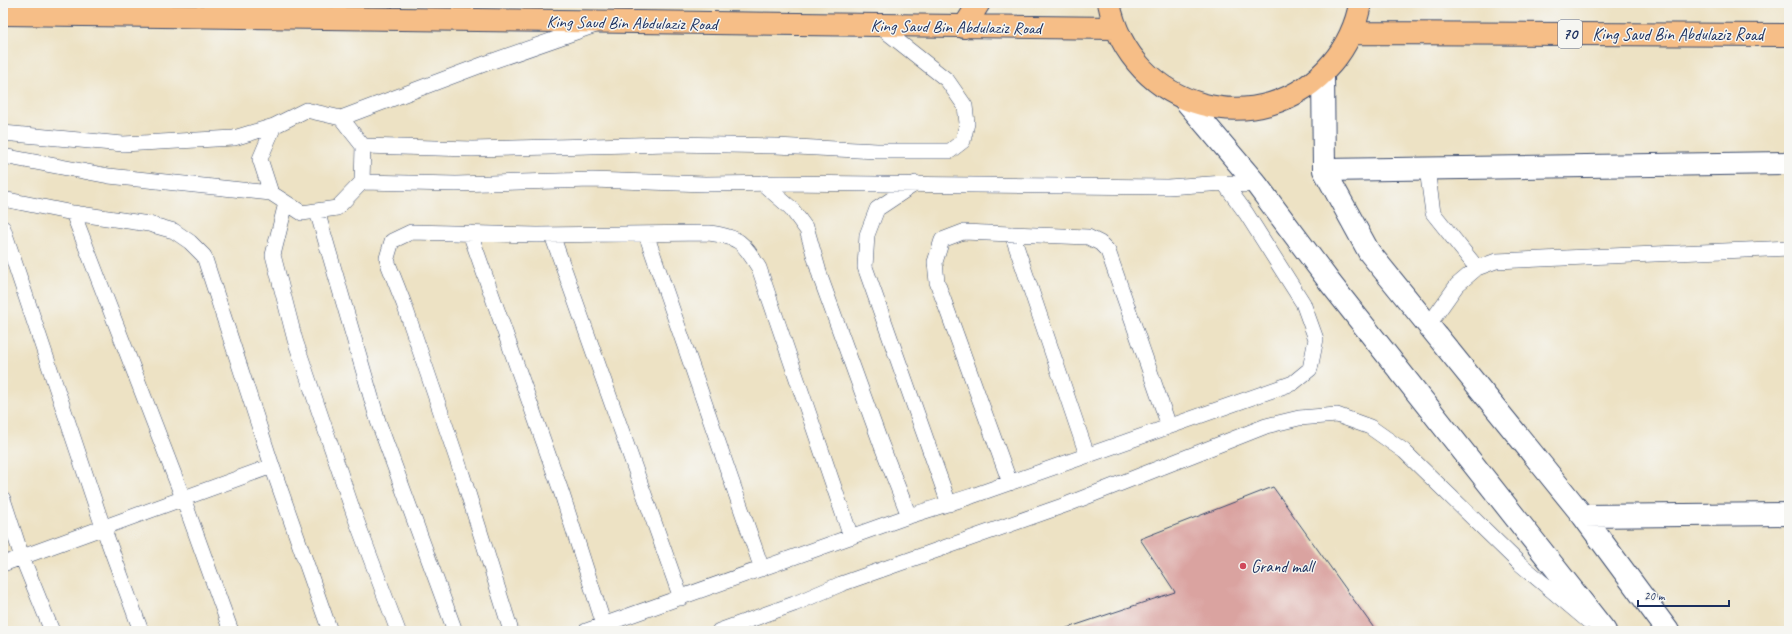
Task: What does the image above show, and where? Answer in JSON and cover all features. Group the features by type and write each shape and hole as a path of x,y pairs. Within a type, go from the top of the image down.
{"highway":[{"path":"964,27 979,3"},
{"path":"1109,3 1116,28 1127,51 1143,70 1162,86 1184,99 1208,106 1232,109 1257,108 1287,98 1303,89 1323,74 1339,55 1351,33 1360,3"},
{"name":"King Saud Bin Abdulaziz Road","path":"3,14 1116,28"},
{"name":"King Saud Bin Abdulaziz Road","path":"1351,33 1789,35"}],"street":[{"path":"1323,74 1324,170 1369,252 1583,516 1668,631"},
{"path":"1184,99 1257,186 1331,284 1605,631"},
{"path":"1324,170 1789,163"},
{"path":"1583,516 1789,514"}],"lane":[{"path":"3,133 123,144 234,138 274,126 306,110 341,118 487,63 604,22"},
{"path":"363,146 472,149 670,144 776,146 877,151 950,151 963,141 967,123 965,106 947,80 879,26"},
{"path":"3,156 109,176 271,193 302,213 337,208 362,182 363,146 341,118"},
{"path":"271,193 260,159 274,126"},
{"path":"1426,169 1433,213 1477,268"},
{"path":"362,182 456,184 592,180 705,184 762,183 1168,187 1224,183 1257,186"},
{"path":"762,183 791,208 808,230 821,279 909,516"},
{"path":"586,631 851,538 909,516 1010,483 1292,384 1310,369 1316,339 1303,303 1246,213 1224,183"},
{"path":"916,184 877,209 867,235 865,267 949,504"},
{"path":"3,199 73,213 149,224 174,231 190,242 204,256 272,466 330,631"},
{"path":"286,203 273,255 295,340 354,514 398,631"},
{"path":"317,211 378,420 455,631"},
{"path":"73,213 183,498 231,631"},
{"path":"3,228 103,527 141,631"},
{"path":"511,631 462,474 387,258 392,241 411,232 552,235 709,233 729,236 745,245 759,268 851,538"},
{"path":"1010,483 937,282 935,262 942,240 963,232 1088,237 1100,243 1108,251 1169,426"},
{"path":"470,234 562,494 604,625"},
{"path":"646,234 762,569"},
{"path":"1012,234 1087,455"},
{"path":"552,235 681,598"},
{"path":"1428,326 1457,285 1477,268 1496,261 1789,248"},
{"path":"720,631 794,604 841,584 1068,504 1266,426 1300,418 1337,415 1370,427 1404,451 1519,562 1600,631"},
{"path":"3,564 272,466"},
{"path":"3,499 22,557 52,631"}],"building":[{"name":"Grand mall","path":"1273,487 1376,631 1058,631 1175,592 1140,539"}],"place":[{"name":"Grand mall","path":"1243,566"}]}
